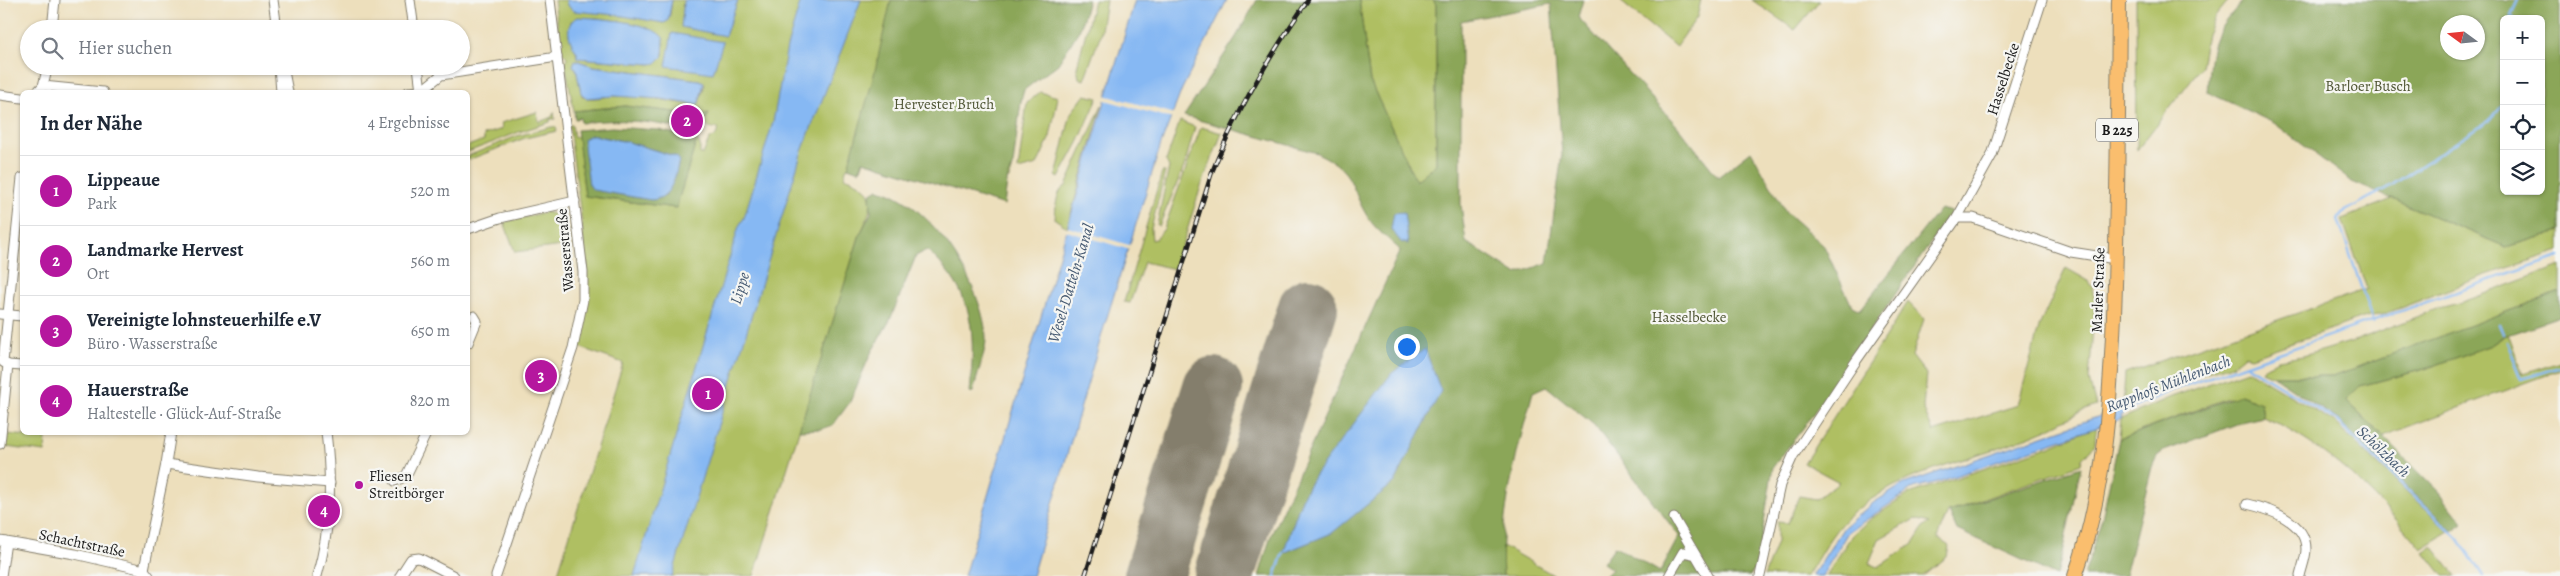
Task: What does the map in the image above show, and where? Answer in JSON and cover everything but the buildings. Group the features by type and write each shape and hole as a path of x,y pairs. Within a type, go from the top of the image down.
{"main road":[{"name":"Marler Straße","path":"2075,576 2095,507 2106,449 2116,259 2119,0"}],"street":[{"path":"53,20 55,0"},
{"path":"273,0 276,20"},
{"path":"410,0 413,20"},
{"name":"Wasserstraße","path":"496,576 579,324 584,272 550,0"},
{"name":"Hasselbecke","path":"1760,576 1780,485 1793,456 1862,353 1958,218 1996,145 2042,0"},
{"path":"470,70 557,57"},
{"path":"45,75 40,89 61,90"},
{"path":"280,75 281,90"},
{"path":"285,75 288,90"},
{"path":"419,75 421,90"},
{"path":"422,90 441,75"},
{"path":"0,96 20,98"},
{"path":"20,193 4,314 3,362 8,365 20,366"},
{"path":"470,229 516,213 575,201"},
{"path":"1958,218 1973,218 2071,252 2116,259"},
{"path":"4,314 20,316"},
{"path":"470,338 477,321 474,316"},
{"path":"0,444 8,365"},
{"path":"145,574 171,435"},
{"path":"317,576 328,523 330,483 326,435"},
{"path":"395,481 406,476 426,435"},
{"path":"166,464 267,478 330,483"},
{"path":"2247,504 2267,509 2291,523 2302,533 2306,548 2300,576"},
{"path":"1674,518 1693,554 1708,576"},
{"path":"1,576 3,542"},
{"name":"Schachtstraße","path":"3,542 75,554 145,574"},
{"path":"1669,576 1683,552 1693,554"},
{"path":"400,576 411,559 419,558 454,576"}],"green space":[{"path":"554,0 566,0 567,5 664,23 670,15 672,0 684,0 682,6 725,36 738,0 1082,0 1023,84 1011,171 1009,179 1000,186 864,160 861,169 847,167 844,177 855,181 868,192 870,207 754,576 557,576 623,363 578,345 583,317 585,262 569,125 572,125 574,137 578,136 585,196 676,208 697,139 700,145 700,154 703,154 710,138 715,137 719,128 710,128 704,123 709,113 699,115 625,106 574,111 565,63 567,57 561,51","holes":["597,18 633,24 664,39 663,56 651,64 577,58 570,32 571,21","576,60 593,66 699,80 705,84 699,103 696,105 634,97 585,97 582,96 576,68 573,66"]},
{"name":"Hervester Bruch","path":"891,0 1088,0 1080,29 1058,64 1024,90 1013,165 1008,175 1004,205 863,161 859,171 848,167 874,75"},
{"path":"1094,0 1106,0 1100,36 1084,80 1079,78 1077,67"},
{"name":"Hasselbecke","path":"1257,0 1359,0 1370,81 1416,181 1436,164 1436,5 1433,0 1583,0 1578,17 1679,128 1718,177 1751,151 1786,212 1824,246 1852,306 1860,310 1940,209 1952,212 1804,427 1773,467 1757,565 1750,576 1605,576 1612,569 1603,563 1615,546 1660,572 1679,536 1594,425 1546,386 1533,392 1515,460 1504,530 1503,576 1259,576 1271,535 1400,250 1372,223 1362,208 1346,174 1330,160 1317,153 1184,116 1236,37","holes":["1551,4 1562,154 1547,263 1516,274 1466,242 1461,205 1461,21","1348,432 1284,552 1303,496 1315,475"]},
{"path":"1359,0 1433,0 1436,5 1436,165 1416,181 1370,81"},
{"path":"1619,0 1701,0 1697,17 1676,47"},
{"path":"1752,0 1820,0 1795,30"},
{"path":"2136,0 2229,0 2215,17 2207,34 2201,67 2137,150"},
{"name":"Barloer Busch","path":"2244,0 2560,0 2560,231 2506,247 2352,182 2274,123 2207,92 2214,42 2224,23"},
{"path":"1040,92 1058,97 1050,137 1037,165 1018,170 1027,103"},
{"path":"1085,95 1098,98 1078,143 1059,178 1056,176 1071,113"},
{"path":"1102,105 1067,227 1055,219 1058,196 1062,188 1066,186"},
{"path":"625,106 699,115 709,113 707,118 693,122 690,131 649,123 609,121 581,123 580,118 575,119 574,111"},
{"path":"537,112 539,122 552,117 554,112 555,119 550,119 550,122 470,151 470,145 484,140 484,135 502,129 501,123"},
{"path":"1180,121 1195,127 1184,167 1159,226 1157,225 1169,167 1166,161"},
{"path":"551,127 556,127 557,131 525,138 470,159 470,155 517,136"},
{"path":"612,127 659,130 697,139 676,208 585,196 577,130","holes":["591,135 628,142 677,157 678,166 665,196"]},
{"path":"1201,127 1222,133 1200,189 1175,269 1144,262 1130,303 1124,302 1162,172 1165,172 1151,229 1152,240 1156,239 1164,229"},
{"path":"878,189 897,197 916,210 934,227 964,270 983,316 986,337 973,392 970,393 972,332 969,315 955,282 943,266 927,250 916,256 890,320 871,353 850,402 833,425 822,429 799,430 860,234 871,213 870,194"},
{"path":"2392,199 2506,247 2560,231 2560,251 2486,275 2382,315 2369,316 2251,357 2245,355 2233,365 2199,374 2123,407 2125,373 2367,289 2342,219"},
{"path":"546,212 553,214 557,221 565,225 570,245 515,252 504,222"},
{"path":"2560,266 2560,292 2333,376 2273,376 2262,371 2266,366 2278,360 2303,356 2357,340 2439,308 2463,302"},
{"path":"2066,268 2087,280 2092,287 2095,303 2089,380 2096,406 2020,440 1943,466 1893,487 1870,500 1848,517 1831,538 1807,576 1764,576 1777,542 1777,522 1788,523 1799,496 1816,499 1839,482 1804,463 1908,302 1924,319 1912,356 1926,374 1923,408 1933,432 2018,405 2040,324"},
{"path":"2560,292 2560,317 2504,336 2491,345 2425,369 2360,386 2346,400 2438,491 2463,523 2452,531 2338,420 2273,376 2333,376"},
{"path":"2508,334 2523,374 2560,362 2560,370 2383,436 2346,400 2360,386 2425,369 2491,345"},
{"path":"2248,370 2334,422 2449,532 2421,549 2387,510 2350,474 2308,442 2263,417 2261,403 2228,398 2119,439 2121,419 2171,397"},
{"path":"2240,395 2261,403 2263,417 2245,421 2164,451 2157,456 2152,467 2125,576 2084,576 2102,518 2119,439"},
{"path":"2096,427 2095,444 2082,459 2081,464 1948,512 1937,538 1949,546 1947,557 1923,576 1826,576 1852,535 1872,518 1909,494 2048,447","holes":["1915,519 1929,523 1923,528 1913,544 1878,567 1869,563 1879,539"]},
{"path":"8,434 46,438 45,452 6,447"},
{"path":"2081,467 2057,576 1957,530 1949,512"},
{"path":"1501,545 1555,576 1503,576"},
{"path":"2433,546 2456,576 2443,576 2424,552"}],"water":[{"path":"566,0 672,0 668,21 664,23 617,15 574,11 567,5"},
{"path":"684,0 738,0 725,36 681,27"},
{"name":"Lippe","path":"801,0 861,0 801,154 672,576 634,576 739,226 744,218 773,122 787,47"},
{"name":"Wesel-Datteln-Kanal","path":"1135,0 1227,0 1182,89 1161,144 1104,327 1032,576 964,576"},
{"path":"577,17 624,22 649,28 664,39 663,56 656,63 651,64 577,58 577,52 570,39 569,29 570,24"},
{"path":"672,33 723,42 713,73 666,66"},
{"path":"575,60 593,66 699,80 704,82 699,103 696,105 662,99 614,96 586,98 581,93 576,68 573,66"},
{"path":"591,135 628,142 677,157 679,160 676,174 668,192 658,199 651,200 593,190 589,184 583,139"},
{"path":"1404,212 1408,244 1401,242 1391,229 1394,213"},
{"path":"1425,349 1441,391 1395,482 1332,533 1283,553 1303,496 1315,475 1392,373"},
{"path":"2123,408 2121,419 1941,481 1914,488 1848,532 1822,576 1812,576 1844,527 1873,503 1904,484"}],"pier":[{"path":"1104,95 1175,114 1173,119 1102,99"},
{"path":"1064,226 1132,246 1131,250 1063,230"}],"waterway":[{"path":"2511,15 2518,0"},
{"path":"2373,322 2338,219 2342,213 2392,185 2489,121 2503,105"},
{"name":"Rapphofs Mühlenbach","path":"2119,414 2175,389 2560,256"},
{"path":"2500,324 2504,334"},
{"path":"2507,342 2522,379 2560,367"},
{"name":"Schölzbach","path":"2248,366 2337,421 2460,541 2483,576"},
{"path":"1275,576 1283,553"}],"runway":[{"path":"1224,576 1308,308"},
{"path":"1154,576 1213,387"}],"railway":[{"path":"1085,576 1212,172 1232,127 1255,83 1280,41 1308,0"}],"place":[{"name":"Landmarke Hervest","path":"687,121"},
{"name":"Vereinigte lohnsteuerhilfe e.V","path":"541,376"},
{"name":"Lippeaue","path":"708,394"},
{"name":"Fliesen Streitbörger","path":"359,485"},
{"name":"Hauerstraße","path":"324,511"}]}
